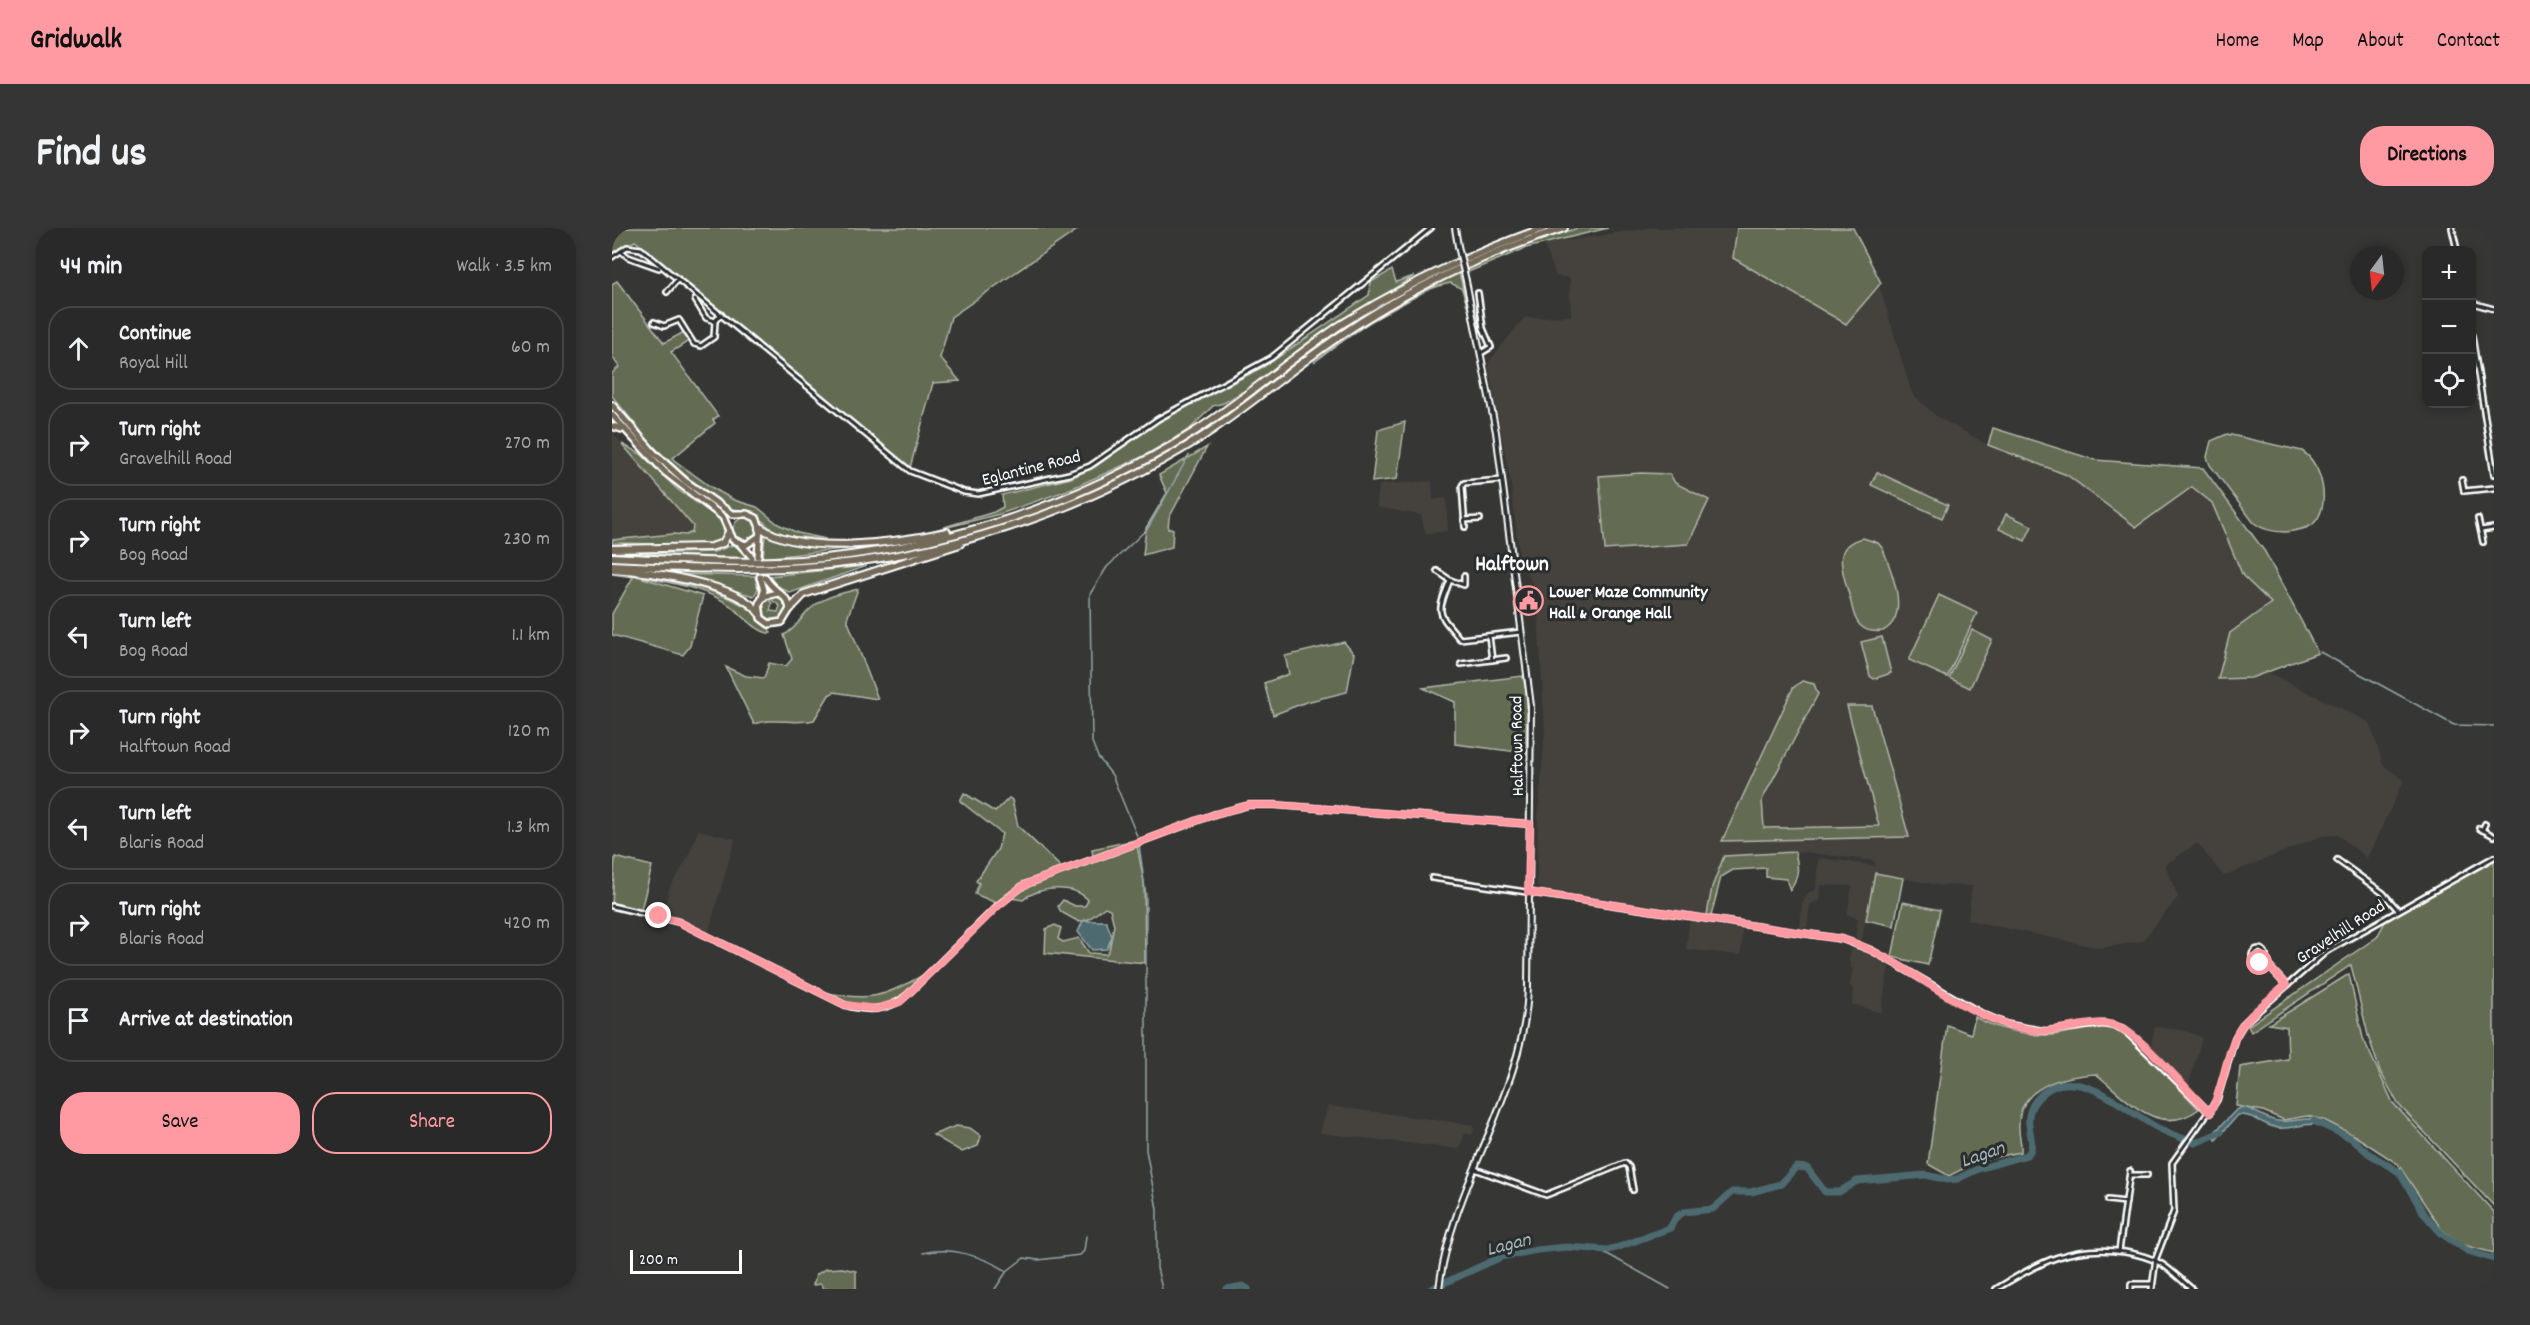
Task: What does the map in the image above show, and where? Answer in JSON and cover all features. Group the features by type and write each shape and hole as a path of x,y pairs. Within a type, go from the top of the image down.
{"highway":[{"path":"612,557 746,561 800,560 899,547 976,529 1050,504 1136,466 1220,414 1341,326 1391,295 1453,264 1544,228"},
{"path":"612,567 747,569 806,567 900,554 968,539 1054,512 1141,472 1224,422 1344,333 1400,298 1486,256 1564,228"},
{"path":"612,405 669,468 702,494 737,515 751,515 760,527 782,538 851,544 893,542 976,529"},
{"path":"612,415 665,472 720,514 733,540 755,556 760,527"},
{"path":"612,426 626,432"},
{"path":"612,549 718,546 726,541 728,530 737,515"},
{"path":"741,545 751,544 758,537"},
{"path":"612,567 653,574 744,597 765,621 778,624 786,619 790,609 804,594 953,548 968,539"},
{"path":"759,613 764,590 763,577 787,599 790,609"},
{"path":"762,599 769,594 778,593"}],"street":[{"name":"Eglantine Road","path":"621,251 627,247 637,248 678,279 910,471 964,492 985,494 1070,474 1090,466 1158,419 1271,358 1431,228"},
{"name":"Halftown Road","path":"1439,1289 1441,1272 1506,1084 1526,1011 1530,824 1531,706 1492,403 1455,228"},
{"path":"2452,228 2456,246"},
{"path":"612,257 621,251 628,257 659,268"},
{"path":"667,292 678,279"},
{"name":"Halftown Road","path":"1478,293 1483,328 1491,347 1481,353"},
{"path":"695,300 706,318 715,321"},
{"path":"2476,304 2494,309"},
{"path":"654,322 661,327 679,320 694,344 701,346 714,337 715,321 721,314"},
{"path":"2475,354 2494,474"},
{"path":"1465,527 1464,483 1502,480"},
{"path":"2462,480 2464,491 2494,488"},
{"path":"1464,520 1480,519"},
{"path":"2478,519 2483,542"},
{"path":"2481,531 2494,528"},
{"path":"1437,571 1450,580 1464,585 1464,576"},
{"path":"1450,580 1440,606 1443,620 1460,639 1521,632"},
{"path":"1489,636 1492,660"},
{"path":"1461,664 1506,658"},
{"path":"612,906 671,919 845,1005 876,1009 900,1002 998,906 1024,885 1140,840 1234,808 1275,805 1530,824"},
{"path":"2485,824 2481,829 2494,836"},
{"name":"Gravelhill Road","path":"2152,1287 2155,1261 2174,1211 2171,1168 2210,1113 2225,1080 2235,1038 2244,1023 2327,951 2494,857"},
{"path":"2337,860 2361,880 2383,893 2398,910"},
{"path":"1432,878 1850,942 1871,950 1983,1014 2025,1029 2045,1031 2090,1025 2114,1025 2122,1028 2210,1113"},
{"path":"2259,949 2264,951 2266,957 2264,961 2256,962 2252,957 2253,952 2259,949"},
{"path":"2264,961 2286,985"},
{"path":"1475,1170 1546,1195 1624,1163 1629,1167 1633,1190"},
{"path":"2119,1251 2130,1173 2147,1175"},
{"path":"2109,1206 2109,1200 2126,1202"},
{"path":"1996,1289 2034,1266 2063,1255 2090,1249 2119,1251 2155,1261 2192,1289"},
{"path":"2131,1289 2130,1284 2152,1287"}],"shaded area":[{"path":"1649,228 1737,228 1733,258 1846,324 1879,285 1912,394 1936,416 1988,445 2067,475 2136,527 2192,487 2212,503 2243,576 2271,603 2230,633 2251,678 2267,672 2370,723 2383,765 2404,780 2367,858 2338,835 2321,836 2224,876 2197,843 2165,865 2178,897 2142,941 2100,948 1968,920 1972,886 1938,885 1875,873 1861,943 1855,941 1858,918 1847,915 1852,886 1820,885 1819,901 1810,904 1807,927 1800,929 1802,904 1809,892 1816,890 1818,860 1822,858 1876,866 1875,861 1805,852 1724,856 1712,887 1707,915 1542,889 1537,886 1538,820 1545,730 1537,592 1520,561 1511,485 1488,363 1524,318 1571,316 1570,278 1556,276 1544,244"},
{"path":"612,432 693,526 692,532 686,535 673,534 612,540"},
{"path":"1432,481 1433,500 1446,498 1448,531 1426,534 1421,515 1377,507 1379,485"},
{"path":"698,830 735,839 708,934 664,913 669,889 689,856"},
{"path":"1690,918 1742,926 1741,955 1686,949"},
{"path":"1853,945 1889,964 1881,1013 1852,1004 1854,990 1850,985 1853,969 1849,959"},
{"path":"2155,1027 2186,1031 2202,1038 2187,1089 2143,1045 2151,1046"},
{"path":"1328,1106 1473,1125 1474,1129 1472,1135 1466,1133 1464,1135 1460,1149 1320,1133"}],"green space":[{"path":"612,228 1080,228 951,317 940,358 960,381 933,383 910,468 635,241 612,254"},
{"path":"1578,228 1608,228 1526,248 1468,272 1466,269 1528,244"},
{"path":"1737,228 1853,228 1881,283 1846,324 1733,258"},
{"path":"1392,270 1396,282 1414,276 1310,342 1252,386 1224,403 1213,406 1190,429 1142,457 1068,490 1000,514 928,532 994,512 1003,507 1002,495 1071,478 1096,466 1160,420 1265,366 1369,295 1371,282"},
{"path":"1459,272 1468,309 1462,289 1451,283 1423,292"},
{"path":"617,281 664,343 684,332 689,341 671,352 718,416 713,420 715,423 673,458 674,460 711,487 734,500 757,507 778,524 798,533 826,539 785,536 770,528 753,511 731,509 681,473 640,433 641,431 612,396 612,373 619,367 612,356 612,284"},
{"path":"1423,292 1371,322 1397,305"},
{"path":"1371,322 1345,340 1314,362 1354,331"},
{"path":"1405,422 1397,479 1372,482 1378,430"},
{"path":"1993,428 2095,460 2203,468 2265,552 2318,653 2251,678 2218,679 2230,633 2271,603 2243,576 2212,503 2192,487 2136,527 2067,475 1988,445"},
{"path":"2227,434 2302,451 2309,457 2319,475 2323,497 2322,508 2312,525 2299,530 2281,532 2265,529 2254,523 2210,465 2207,457 2211,441"},
{"path":"622,444 641,454 678,490 720,519 727,534 720,543 712,545 612,543 612,540 673,534 686,535 692,532 693,526"},
{"path":"1207,447 1169,518 1168,529 1173,529 1172,547 1143,555 1146,528 1167,493 1159,475"},
{"path":"1877,472 1948,505 1942,518 1871,485"},
{"path":"1641,473 1670,474 1675,483 1709,500 1688,544 1605,550 1599,476"},
{"path":"2006,514 2032,526 2025,541 1999,529"},
{"path":"745,518 753,522 757,530 753,538 745,542 737,538 733,530 737,522"},
{"path":"765,535 776,540 800,544 859,547 763,558"},
{"path":"1863,538 1878,543 1883,549 1897,593 1896,615 1883,631 1868,630 1858,623 1842,569 1842,553 1846,547"},
{"path":"733,545 747,553 749,558 637,554 714,552"},
{"path":"867,566 790,593 773,583 769,576"},
{"path":"612,574 633,575 703,596 690,646 683,655 612,635 612,614 633,577"},
{"path":"675,574 755,576 758,589 754,596"},
{"path":"639,576 693,586 732,599 749,608 762,620 771,633 761,630 729,605 709,594 686,586"},
{"path":"858,589 847,619 878,699 834,692 829,695 814,720 769,721 754,724 726,667 746,676 764,678 769,663 786,666 792,659 784,635 819,603 835,595"},
{"path":"1939,595 1977,613 1947,677 1909,660"},
{"path":"774,596 783,599 787,609 782,619 775,621 765,617 762,606 767,598 772,603 770,611 778,612 780,606 772,600"},
{"path":"1972,630 1992,640 1970,688 1949,678"},
{"path":"1882,637 1891,673 1874,679 1870,676 1861,642"},
{"path":"1344,642 1354,654 1347,692 1306,702 1273,715 1264,683 1289,674 1285,656"},
{"path":"1523,676 1527,696 1526,753 1455,744 1455,702 1423,688"},
{"path":"1802,681 1814,684 1818,694 1762,800 1764,828 1879,826 1847,706 1872,706 1909,837 1722,841 1793,688"},
{"path":"964,793 995,812 1009,798 1012,800 1018,826 1065,871 1093,857 1092,849 1136,840 1144,882 1145,963 1045,953 1046,929 1055,925 1061,928 1058,939 1063,942 1079,938 1089,953 1106,954 1109,951 1114,925 1110,909 1105,907 1089,919 1079,922 1061,912 1058,906 1063,900 1075,906 1085,906 1088,900 1074,891 1047,890 1030,895 1023,900 1005,897 996,903 975,894 979,883 976,881 998,849 1002,834 960,801"},
{"path":"1795,852 1797,872 1790,890 1786,879 1766,877 1766,868 1733,870 1721,877 1711,916 1707,915 1712,887 1724,856"},
{"path":"615,857 652,866 641,910 612,904"},
{"path":"2494,860 2494,1206 2398,1104 2380,1071 2368,1035 2351,965 2251,1032 2248,1026 2377,937 2386,920"},
{"path":"1875,873 1903,878 1894,926 1866,920"},
{"path":"1903,902 1940,910 1928,965 1892,957"},
{"path":"2349,974 2363,1038 2393,1103 2494,1212 2494,1253 2463,1245 2442,1230 2398,1164 2355,1136 2324,1120 2307,1116 2284,1120 2263,1111 2236,1106 2240,1067 2288,1059 2287,1027 2269,1024"},
{"path":"923,975 901,996 878,1006 852,1006 824,992 853,997 876,996"},
{"path":"1975,1017 2002,1028 2032,1034 2051,1035 2095,1028 2112,1029 2128,1038 2149,1057 2199,1109 2184,1117 2170,1120 2157,1118 2132,1104 2096,1074 2070,1077 2044,1086 2033,1093 2025,1103 2020,1114 2021,1152 1980,1160 1949,1176 1928,1164 1947,1025 1971,1034"},
{"path":"956,1126 970,1128 981,1136 978,1146 962,1152 933,1135"},
{"path":"842,1268 856,1271 856,1289 823,1289 821,1284 813,1285 816,1275 825,1269"}],"water":[{"path":"1083,921 1106,921 1112,936 1107,949 1092,950 1078,932"},
{"path":"2242,1107 2278,1121 2322,1120 2320,1125 2278,1128 2249,1116 2238,1115 2216,1140 2213,1134 2235,1111"}],"waterway":[{"path":"1137,836 1112,775 1098,757 1092,742 1090,594 1107,567 1148,528 1189,455"},
{"path":"2320,652 2454,725 2494,726"},
{"path":"1139,844 1146,896 1146,1150 1157,1209 1157,1268 1162,1289"},
{"name":"Lagan","path":"1431,1289 1501,1257 1567,1247 1608,1250 1619,1247 1670,1228 1676,1217 1684,1212 1713,1209 1732,1192 1751,1192 1781,1184 1796,1167 1807,1168 1825,1192 1839,1192 1857,1181 1926,1175 1948,1180 1957,1179 1978,1169 2027,1155 2032,1145 2029,1118 2034,1103 2048,1090 2063,1084 2079,1085 2095,1090 2156,1127 2195,1143 2221,1132"},
{"name":"Lagan","path":"2314,1121 2351,1138 2368,1153 2399,1172 2425,1215 2442,1234 2468,1251 2494,1259"},
{"path":"995,1289 1007,1271 1024,1258 1038,1260 1080,1255 1084,1251 1086,1236"},
{"path":"1600,1250 1670,1289"},
{"path":"923,1253 945,1251 967,1254 1007,1271"},
{"name":"Lagan","path":"1227,1289 1243,1286 1248,1289"}],"place":[{"name":"Lower Maze Community Hall & Orange Hall","path":"1528,601"}],"district":[{"name":"Halftown","path":"1512,563"}],"route":[{"path":"659,916 679,922 845,1005 869,1010 900,1002 998,906 1024,885 1140,840 1234,808 1249,805 1275,805 1530,824 1528,892 1842,939 1871,950 1983,1014 2006,1024 2045,1031 2090,1025 2114,1025 2122,1028 2140,1043 2210,1113 2225,1080 2235,1038 2244,1023 2286,985 2264,961 2260,963"}]}
